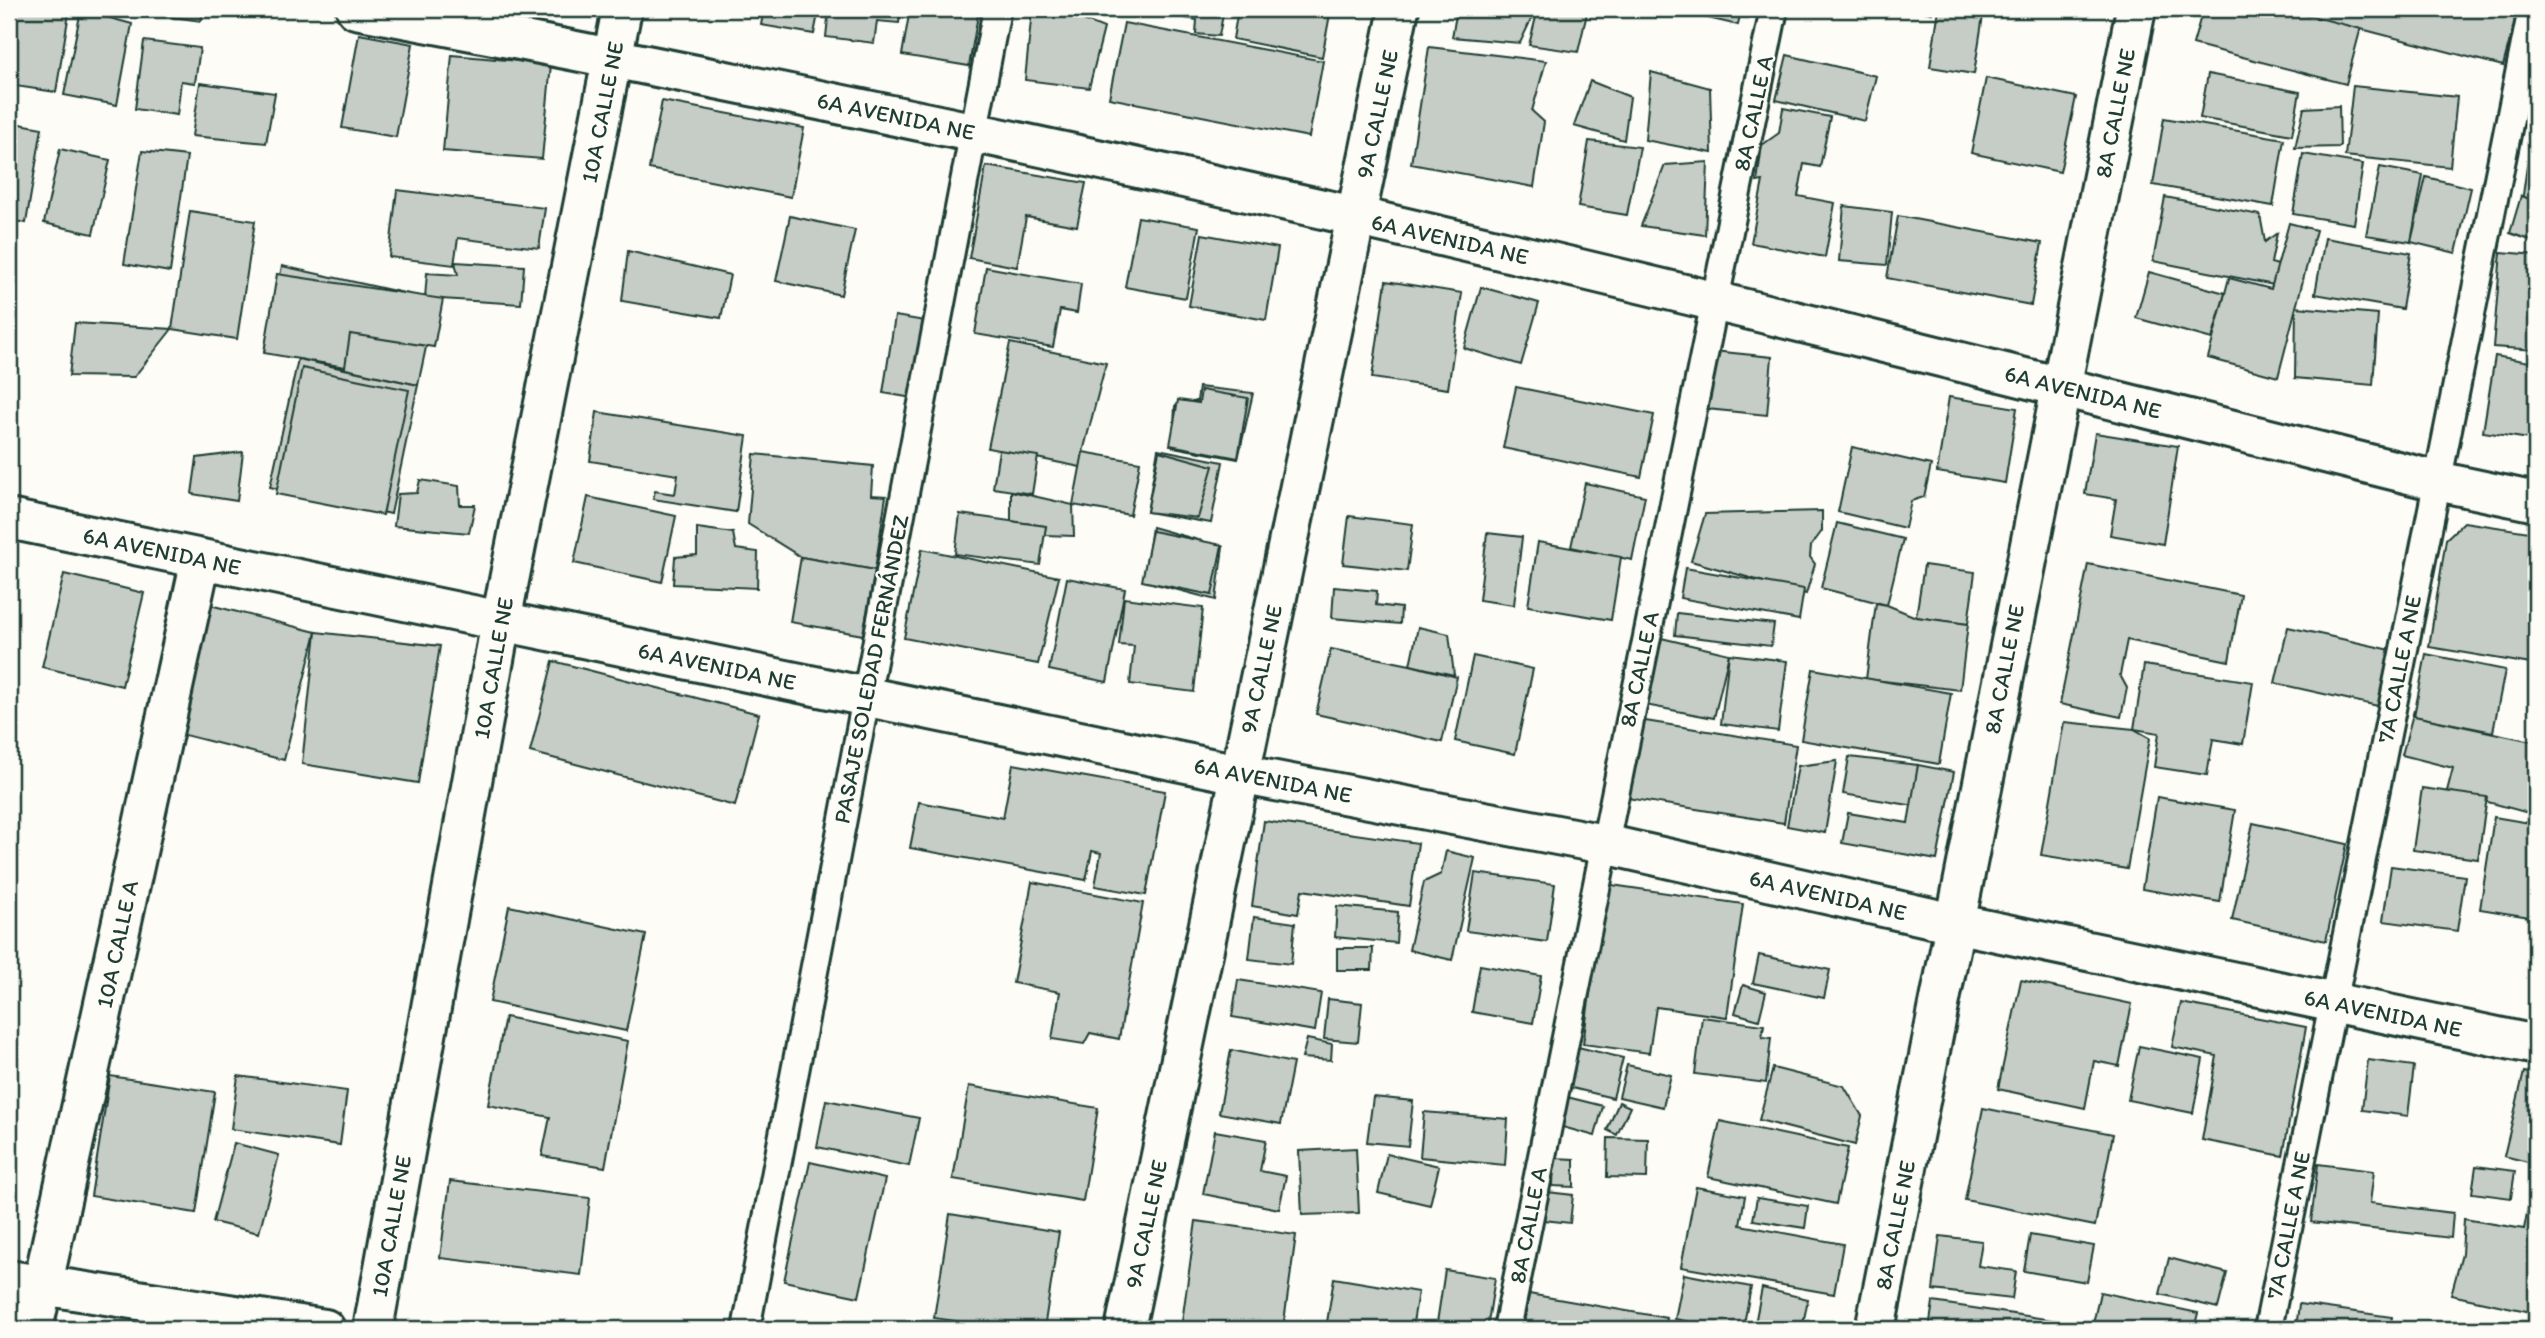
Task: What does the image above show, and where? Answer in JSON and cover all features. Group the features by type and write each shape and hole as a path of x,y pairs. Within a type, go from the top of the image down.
{"street":[{"name":"6A AVENIDA NE","path":"356,9 613,57 973,132 1355,217 1714,302 2437,481 2536,502"},
{"name":"10A CALLE NE","path":"373,1329 501,621 622,9"},
{"name":"9A CALLE NE","path":"1125,1329 1238,774 1399,9"},
{"name":"8A CALLE NE","path":"1875,1329 2136,9"},
{"name":"6A AVENIDA NE","path":"9,519 1238,774 1604,844 1954,923 2536,1045"},
{"name":"10A CALLE A","path":"33,1329 26,1282 201,559"},
{"path":"26,1282 326,1329"}],"lane":[{"name":"PASAJE SOLEDAD FERNÁNDEZ","path":"746,1329 997,9"},
{"name":"8A CALLE A","path":"1507,1329 1774,9"},
{"name":"7A CALLE A NE","path":"2268,1329 2532,9"}],"building":[{"path":"9,9 53,9 69,13 56,92 9,85"},
{"path":"151,9 204,9 201,21 150,14"},
{"path":"764,9 819,9 814,34 761,25"},
{"path":"829,9 901,9 899,23 877,21 874,43 826,37"},
{"path":"910,9 979,9 969,66 902,55"},
{"path":"1185,9 1224,9 1219,36 1196,34 1197,20 1184,18"},
{"path":"1238,9 1331,9 1322,57 1233,39"},
{"path":"1457,9 1536,9 1520,43 1452,37"},
{"path":"1538,9 1588,9 1578,52 1529,45"},
{"path":"1669,9 1741,9 1738,25"},
{"path":"1911,9 1933,9 1932,13"},
{"path":"1939,9 1984,9 1974,74 1930,67"},
{"path":"2029,9 2077,9 2076,12"},
{"path":"2203,9 2351,9 2365,12 2346,84 2193,44"},
{"path":"2292,9 2518,9 2503,66"},
{"path":"81,10 132,24 117,105 64,95"},
{"path":"1032,10 1071,15 1104,28 1089,88 1025,80"},
{"path":"1124,23 1323,61 1309,137 1109,98"},
{"path":"359,34 413,44 396,137 342,128"},
{"path":"144,41 200,48 195,83 181,81 177,115 135,109"},
{"path":"1429,47 1546,61 1532,111 1544,122 1534,187 1411,164"},
{"path":"452,55 551,64 542,159 443,151"},
{"path":"1787,55 1876,76 1865,121 1776,100"},
{"path":"1651,72 1710,88 1712,153 1645,140"},
{"path":"2208,74 2300,92 2292,135 2200,118"},
{"path":"1986,78 2076,97 2060,172 1971,153"},
{"path":"1590,81 1630,97 1624,140 1574,126"},
{"path":"200,83 275,93 266,143 192,136"},
{"path":"2353,86 2457,97 2450,167 2345,156"},
{"path":"662,101 804,128 791,197 649,169"},
{"path":"2339,106 2340,147 2295,148 2304,108"},
{"path":"1783,108 1830,117 1820,167 1804,164 1798,196 1835,203 1825,257 1751,243 1763,181 1757,182 1762,145 1779,133"},
{"path":"2164,118 2284,139 2273,206 2153,185"},
{"path":"9,122 42,128 26,223 9,220"},
{"path":"2531,137 2536,138 2536,204 2522,202"},
{"path":"1589,141 1640,147 1627,215 1578,207"},
{"path":"60,149 110,160 93,234 44,223"},
{"path":"142,151 187,156 170,272 124,264"},
{"path":"2303,154 2363,164 2354,224 2293,214"},
{"path":"1708,162 1705,235 1641,226 1665,165"},
{"path":"986,166 1086,183 1077,226 1026,217 1017,267 969,258"},
{"path":"2380,167 2423,175 2411,242 2366,235"},
{"path":"2426,177 2471,188 2456,253 2411,242"},
{"path":"397,190 545,208 539,248 458,238 454,265 389,257"},
{"path":"2521,196 2536,201 2536,242 2510,233"},
{"path":"2165,197 2260,215 2265,242 2277,233 2271,263 2278,265 2274,285 2153,261"},
{"path":"1844,206 1892,212 1887,265 1839,261"},
{"path":"190,211 255,221 237,339 172,329"},
{"path":"790,216 855,230 841,295 776,281"},
{"path":"1898,216 2042,243 2031,305 1887,278"},
{"path":"1138,217 1199,227 1186,298 1125,287"},
{"path":"2289,223 2316,230 2278,377 2208,358 2229,278 2271,289"},
{"path":"1202,234 1278,248 1266,320 1189,306"},
{"path":"2325,238 2411,253 2402,309 2315,294"},
{"path":"628,251 730,275 721,318 622,301"},
{"path":"2501,252 2536,255 2536,350 2493,347"},
{"path":"455,262 524,266 521,304 425,298 427,273 458,275"},
{"path":"282,266 436,300 418,385 264,351"},
{"path":"986,267 1081,284 1077,313 1060,310 1053,347 975,334"},
{"path":"2149,272 2225,293 2212,339 2136,318"},
{"path":"277,274 443,299 434,347 350,334 345,367 264,353"},
{"path":"1386,281 1462,293 1448,389 1372,378"},
{"path":"1481,287 1539,303 1521,365 1464,348"},
{"path":"2296,307 2378,314 2373,385 2295,378"},
{"path":"895,316 925,321 913,398 883,393"},
{"path":"75,323 172,329 134,377 69,376"},
{"path":"1010,343 1106,363 1083,452 1085,468 988,448"},
{"path":"1713,351 1772,357 1767,415 1707,409"},
{"path":"2495,356 2536,363 2536,440 2483,432"},
{"path":"298,359 418,385 391,514 270,487"},
{"path":"302,368 409,390 383,515 276,494"},
{"path":"1199,387 1253,393 1238,459 1173,447 1175,406 1197,401"},
{"path":"1516,387 1654,415 1641,477 1503,448"},
{"path":"1201,390 1248,398 1238,458 1170,445 1178,400 1199,403"},
{"path":"1949,397 2017,408 2005,483 1937,472"},
{"path":"597,412 747,436 736,512 653,499 655,491 675,494 678,475 590,461"},
{"path":"2095,433 2178,446 2163,544 2110,535 2116,499 2085,494"},
{"path":"1852,447 1931,465 1924,497 1911,501 1905,528 1838,512"},
{"path":"1158,449 1223,462 1211,523 1147,512"},
{"path":"999,450 1038,456 1032,494 993,488"},
{"path":"1159,451 1213,466 1198,518 1147,512"},
{"path":"243,452 237,501 192,494 197,458"},
{"path":"1083,452 1140,462 1130,515 1073,505"},
{"path":"754,454 873,466 871,495 886,496 875,570 801,557 748,524"},
{"path":"420,480 459,486 460,505 475,505 469,533 394,526 398,494 417,493"},
{"path":"1585,483 1645,496 1632,560 1571,547"},
{"path":"1011,491 1073,505 1074,536 1044,535 1046,526 1011,521"},
{"path":"588,497 676,516 662,582 574,563"},
{"path":"1822,511 1822,531 1811,546 1810,557 1815,564 1806,594 1691,561 1705,514"},
{"path":"960,514 1046,526 1040,565 955,554"},
{"path":"1349,516 1413,524 1407,571 1343,564"},
{"path":"2464,522 2536,533 2536,631 2531,664 2429,647 2446,539"},
{"path":"1837,523 1903,539 1887,605 1821,588"},
{"path":"1152,527 1223,547 1216,600 1144,581"},
{"path":"697,528 733,533 736,549 758,552 757,588 673,584 675,557 697,555"},
{"path":"1152,531 1222,545 1212,595 1142,581"},
{"path":"1487,533 1522,537 1514,605 1479,600"},
{"path":"1538,542 1621,557 1611,620 1528,606"},
{"path":"922,549 1059,577 1038,664 904,638"},
{"path":"801,557 875,570 863,635 790,622"},
{"path":"2088,564 2241,595 2229,661 2127,640 2120,675 2127,688 2121,717 2060,704"},
{"path":"1924,565 1975,572 1968,624 1916,617"},
{"path":"1685,568 1804,589 1799,620 1680,598"},
{"path":"64,574 144,593 122,686 42,667"},
{"path":"1067,578 1125,589 1107,682 1049,670"},
{"path":"1334,587 1377,591 1376,605 1401,608 1400,624 1332,618"},
{"path":"1124,598 1203,608 1194,692 1130,684 1134,646 1119,645"},
{"path":"1876,603 1916,617 1968,624 1960,690 1866,679"},
{"path":"210,605 316,632 284,760 177,733"},
{"path":"1677,613 1774,624 1771,646 1675,635"},
{"path":"1418,627 1449,634 1454,675 1410,665"},
{"path":"2288,627 2391,650 2378,706 2275,683"},
{"path":"316,632 440,646 418,783 302,764"},
{"path":"1657,637 1729,654 1714,718 1645,705"},
{"path":"1331,649 1457,677 1442,742 1316,714"},
{"path":"1729,654 1787,661 1778,731 1721,724"},
{"path":"2426,654 2505,670 2493,732 2414,716"},
{"path":"1473,656 1533,669 1515,754 1455,741"},
{"path":"553,661 759,714 735,806 530,752"},
{"path":"2144,665 2253,682 2243,744 2213,739 2207,775 2154,767 2159,733 2134,729"},
{"path":"1813,669 1951,693 1939,764 1801,740"},
{"path":"2414,710 2414,716 2536,742 2536,815 2447,791 2453,768 2402,755"},
{"path":"1639,720 1796,745 1784,823 1627,798"},
{"path":"2064,722 2134,729 2150,738 2127,869 2041,855"},
{"path":"1849,757 1918,765 1915,806 1843,794"},
{"path":"1837,761 1825,833 1787,826 1798,766"},
{"path":"1013,764 1165,791 1146,895 1095,886 1101,853 1092,851 1086,880 910,848 919,802 1003,818"},
{"path":"1918,765 1954,772 1937,860 1842,843 1848,813 1908,823"},
{"path":"2422,788 2487,797 2478,859 2413,850"},
{"path":"2157,797 2235,810 2220,902 2142,889"},
{"path":"2494,817 2536,824 2536,918 2480,909"},
{"path":"1264,821 1418,843 1409,906 1302,890 1298,914 1252,906"},
{"path":"2253,823 2347,844 2326,941 2232,920"},
{"path":"1446,851 1475,858 1452,960 1409,950 1424,882 1441,874"},
{"path":"2391,866 2465,876 2457,931 2383,921"},
{"path":"1475,873 1555,884 1547,942 1466,931"},
{"path":"1032,882 1143,903 1119,1039 1090,1033 1084,1044 1052,1039 1060,992 1013,983"},
{"path":"1605,884 1743,904 1727,1017 1656,1007 1649,1053 1583,1044"},
{"path":"509,906 646,935 626,1031 490,1002"},
{"path":"1337,906 1398,912 1396,943 1335,937"},
{"path":"1254,917 1295,923 1291,964 1249,959"},
{"path":"1337,948 1373,948 1372,970 1337,970"},
{"path":"1759,955 1830,970 1824,998 1753,983"},
{"path":"1480,965 1541,976 1533,1023 1472,1012"},
{"path":"1238,980 1321,993 1315,1031 1232,1017"},
{"path":"2021,980 2132,1004 2119,1066 2094,1061 2085,1108 1998,1089"},
{"path":"1743,985 1766,992 1759,1020 1735,1013"},
{"path":"1328,999 1362,1003 1358,1042 1324,1039"},
{"path":"2181,1003 2306,1027 2283,1156 2202,1140 2217,1056 2172,1047"},
{"path":"505,1017 628,1041 605,1167 542,1156 550,1117 488,1105"},
{"path":"1702,1017 1764,1025 1762,1037 1771,1038 1766,1083 1695,1074"},
{"path":"1307,1039 1332,1044 1331,1060 1302,1058"},
{"path":"2139,1046 2203,1059 2193,1113 2128,1100"},
{"path":"1578,1047 1623,1058 1613,1098 1568,1087"},
{"path":"1231,1050 1293,1063 1281,1124 1219,1113"},
{"path":"2368,1060 2414,1066 2408,1116 2362,1110"},
{"path":"1627,1065 1671,1075 1663,1107 1619,1097"},
{"path":"1773,1068 1844,1086 1862,1116 1855,1145 1759,1120"},
{"path":"2524,1072 2536,1075 2536,1164 2504,1156"},
{"path":"110,1076 215,1092 196,1213 91,1196"},
{"path":"238,1076 347,1091 340,1145 231,1129"},
{"path":"969,1086 1098,1108 1083,1201 953,1179"},
{"path":"1373,1097 1413,1101 1408,1146 1367,1142"},
{"path":"1567,1097 1603,1106 1595,1136 1559,1126"},
{"path":"826,1100 919,1118 909,1166 817,1147"},
{"path":"1619,1102 1630,1107 1617,1135 1607,1130"},
{"path":"1983,1108 2113,1134 2095,1226 1965,1200"},
{"path":"1424,1112 1508,1119 1505,1165 1420,1157"},
{"path":"1720,1121 1848,1148 1836,1204 1708,1177"},
{"path":"1215,1131 1266,1140 1260,1171 1286,1176 1279,1209 1203,1194"},
{"path":"1608,1138 1648,1139 1647,1178 1607,1177"},
{"path":"234,1143 279,1155 259,1233 213,1222"},
{"path":"1356,1148 1359,1213 1302,1215 1299,1151"},
{"path":"1387,1154 1439,1166 1430,1205 1378,1193"},
{"path":"1554,1158 1574,1159 1574,1187 1553,1186"},
{"path":"810,1162 885,1179 859,1297 784,1281"},
{"path":"2318,1164 2374,1171 2370,1203 2453,1213 2451,1238 2311,1222"},
{"path":"2536,1164 2536,1194 2529,1193"},
{"path":"2476,1166 2515,1171 2511,1198 2472,1193"},
{"path":"450,1181 590,1198 581,1275 440,1258"},
{"path":"1696,1187 1745,1196 1740,1225 1843,1244 1834,1294 1681,1267"},
{"path":"1547,1192 1573,1195 1570,1223 1544,1220"},
{"path":"1757,1198 1808,1206 1805,1228 1753,1220"},
{"path":"2528,1208 2536,1209 2536,1313 2451,1295 2462,1254 2464,1219 2524,1229"},
{"path":"950,1214 1059,1232 1044,1329 1011,1329 934,1318"},
{"path":"1196,1221 1296,1235 1283,1329 1181,1329"},
{"path":"2030,1235 2094,1246 2087,1282 2024,1271"},
{"path":"1940,1236 1982,1241 1978,1266 2016,1271 2012,1299 1933,1290"},
{"path":"2169,1258 2227,1273 2218,1308 2160,1294"},
{"path":"1445,1270 1495,1278 1487,1329 1436,1329"},
{"path":"1684,1274 1751,1287 1743,1329 1727,1329 1675,1319"},
{"path":"1334,1278 1418,1292 1412,1329 1326,1329"},
{"path":"1762,1288 1808,1299 1802,1329 1754,1329"},
{"path":"2100,1292 2198,1313 2194,1329 2092,1329"},
{"path":"1529,1294 1667,1318 1665,1329 1523,1329"},
{"path":"1933,1302 2073,1323 2072,1329 1929,1329"},
{"path":"2299,1304 2392,1317 2390,1329 2296,1329"}]}
